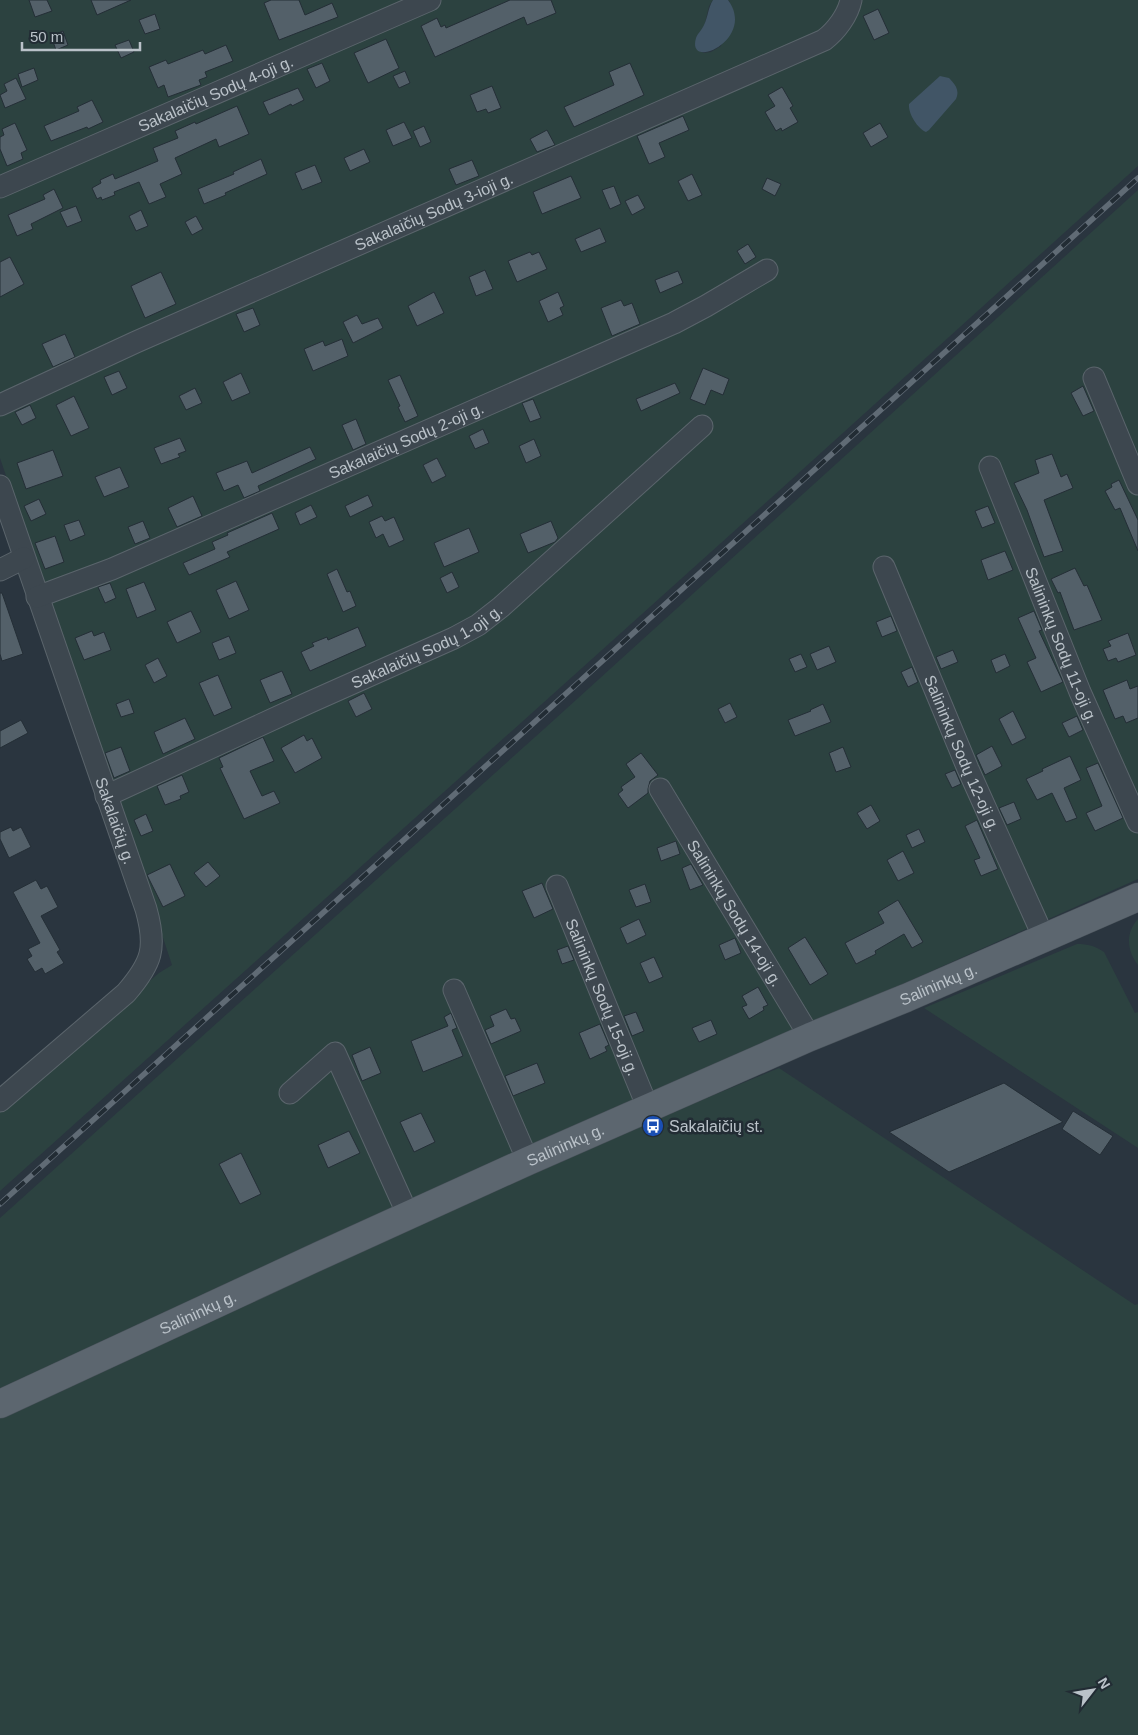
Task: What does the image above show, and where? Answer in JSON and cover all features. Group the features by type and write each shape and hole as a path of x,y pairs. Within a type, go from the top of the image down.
{"main road":[{"name":"Salininkų g.","path":"0,1404 528,1161 810,1037 906,998 1138,897"}],"street":[{"name":"Sakalaičių Sodų 4-oji g.","path":"0,187 430,0"},
{"name":"Sakalaičių Sodų 3-ioji g.","path":"0,405 136,342 824,40 833,33 843,18 851,0"},
{"name":"Sakalaičių Sodų 2-oji g.","path":"38,597 112,569 674,323 767,270"},
{"path":"1094,378 1138,484"},
{"name":"Sakalaičių Sodų 1-oji g.","path":"106,796 454,638 478,624 501,607 702,426"},
{"name":"Salininkų Sodų 11-oji g.","path":"990,467 1080,692 1138,822"},
{"name":"Sakalaičių g.","path":"0,486 151,926 152,948 150,958 140,978 126,994 0,1101"},
{"path":"0,570 24,558"},
{"name":"Salininkų Sodų 12-oji g.","path":"884,567 968,769 1044,938"},
{"name":"Salininkų Sodų 14-oji g.","path":"660,789 810,1037"},
{"name":"Salininkų Sodų 15-oji g.","path":"557,886 648,1108"},
{"path":"454,990 528,1161"},
{"path":"290,1094 335,1053 408,1215"}],"green space":[{"path":"0,0 713,0 709,6 704,27 696,37 703,53 711,52 721,46 730,2 728,0 1138,0 1138,166 0,1191 0,1109 159,973 172,965 101,749 0,458"},
{"path":"1138,190 1138,879 239,1280 0,1393 0,1218 544,729"},
{"path":"1138,919 1138,965 1130,948 1129,936"},
{"path":"1077,944 1085,944 1104,952 1135,1013 1138,1012 1138,1148 924,1008"},
{"path":"779,1068 1135,1305 1138,1304 1138,1735 0,1735 0,1417 573,1153"}],"water":[{"path":"713,0 728,0 735,14 734,27 728,38 719,46 709,51 701,52 696,48 696,38 704,25"},
{"path":"940,76 949,78 956,87 957,96 926,132 914,120 909,104"}],"building":[{"path":"29,0 47,0 52,11 35,17"},
{"path":"91,0 131,0 97,15"},
{"path":"271,0 299,0 305,15 332,3 338,17 279,40 264,3"},
{"path":"510,0 551,0 556,13 527,25 524,17 435,57 421,26 437,18 441,27 445,25 446,28"},
{"path":"878,9 889,33 874,40 863,16"},
{"path":"155,14 160,29 145,34 139,20"},
{"path":"63,31 68,45 56,50 51,36"},
{"path":"386,39 399,68 368,83 354,53"},
{"path":"129,40 134,52 121,58 115,45"},
{"path":"226,45 233,61 205,72 207,77 199,80 201,85 168,97 164,85 158,88 149,67 166,60 168,64 203,50 205,54"},
{"path":"322,63 330,81 316,88 307,69"},
{"path":"630,63 644,95 574,127 564,107 614,85 609,72"},
{"path":"34,68 38,80 22,87 18,74"},
{"path":"405,71 410,83 399,88 393,76"},
{"path":"16,78 26,99 5,108 0,95 7,91 4,84"},
{"path":"492,86 501,108 488,113 486,109 477,112 470,95"},
{"path":"782,87 793,106 790,108 798,122 782,131 781,128 776,131 765,112 775,106 768,95"},
{"path":"298,88 304,100 269,115 263,102"},
{"path":"92,100 103,122 51,141 44,126 79,111 77,107"},
{"path":"237,106 249,134 219,147 216,139 175,158 182,174 160,184 166,197 149,204 139,182 114,192 115,195 102,200 101,197 97,199 92,188 101,183 100,180 113,174 115,179 158,161 153,148 178,138 175,131"},
{"path":"683,116 689,130 659,143 665,157 649,164 637,136"},
{"path":"404,122 412,138 393,146 386,130"},
{"path":"15,123 27,150 21,153 23,159 7,166 0,149 0,137 4,135 2,129"},
{"path":"880,123 888,137 871,147 863,133"},
{"path":"424,126 431,142 420,147 413,131"},
{"path":"547,130 555,145 537,152 530,139"},
{"path":"364,149 370,162 350,171 344,158"},
{"path":"261,159 267,174 204,204 198,189 234,174 233,172"},
{"path":"472,160 479,176 456,185 449,169"},
{"path":"315,165 322,182 302,190 295,173"},
{"path":"692,174 702,195 688,201 678,181"},
{"path":"571,176 581,198 542,214 533,192"},
{"path":"767,178 781,184 775,196 762,189"},
{"path":"614,186 621,204 610,209 602,190"},
{"path":"54,189 63,208 31,224 33,229 17,236 8,215 45,199 43,195"},
{"path":"638,195 645,208 632,215 625,201"},
{"path":"76,206 82,221 67,227 60,212"},
{"path":"141,210 148,226 136,231 129,216"},
{"path":"196,216 203,229 192,235 185,222"},
{"path":"600,228 606,242 581,252 575,239"},
{"path":"748,244 756,257 745,264 737,251"},
{"path":"530,252 532,255 539,252 547,269 517,282 508,261"},
{"path":"10,257 24,284 0,297 0,262"},
{"path":"485,270 493,289 476,296 469,277"},
{"path":"678,271 683,283 660,293 655,280"},
{"path":"161,272 176,304 145,318 131,286"},
{"path":"434,292 444,313 417,326 408,306"},
{"path":"558,292 564,306 560,308 563,315 548,322 539,301"},
{"path":"621,300 624,306 632,303 640,324 612,336 601,308"},
{"path":"253,308 260,325 244,332 236,314"},
{"path":"357,315 362,324 378,318 383,328 353,343 343,322"},
{"path":"65,334 75,357 53,367 42,344"},
{"path":"342,339 348,356 313,371 304,349 323,341 325,346"},
{"path":"703,368 729,379 723,395 711,390 705,405 690,399"},
{"path":"119,371 127,388 112,395 104,377"},
{"path":"241,373 250,393 232,401 223,382"},
{"path":"400,375 418,416 405,422 388,380"},
{"path":"675,383 680,393 641,411 636,399"},
{"path":"1083,386 1094,411 1083,416 1071,393"},
{"path":"195,388 202,403 186,410 179,396"},
{"path":"74,396 89,428 71,436 56,405"},
{"path":"533,399 541,418 530,422 522,403"},
{"path":"30,405 36,418 22,425 15,412"},
{"path":"356,419 366,444 353,450 342,425"},
{"path":"483,429 489,443 475,449 469,436"},
{"path":"180,438 186,451 178,454 180,457 161,464 154,448"},
{"path":"534,439 541,456 526,463 519,446"},
{"path":"310,447 316,459 258,486 260,491 244,498 238,485 224,491 216,473 247,461 252,473"},
{"path":"53,450 63,476 26,489 17,463"},
{"path":"1052,454 1061,477 1067,474 1073,488 1044,500 1063,551 1044,557 1027,510 1014,483 1039,473 1035,460"},
{"path":"437,458 446,476 432,483 423,465"},
{"path":"120,467 129,487 104,497 95,477"},
{"path":"1119,480 1138,520 1138,551 1120,508 1115,510 1105,491 1112,487 1111,484"},
{"path":"368,495 373,506 350,517 345,506"},
{"path":"193,496 202,516 177,527 168,508"},
{"path":"39,499 46,514 31,521 24,506"},
{"path":"311,505 317,517 300,525 295,513"},
{"path":"988,506 995,523 982,528 975,511"},
{"path":"272,513 279,529 227,552 230,557 189,575 183,563 215,549 212,542 228,535 227,533"},
{"path":"382,516 385,521 394,517 404,540 389,547 383,534 376,538 369,522"},
{"path":"79,520 85,535 70,541 64,525"},
{"path":"143,521 150,538 135,544 128,527"},
{"path":"551,521 558,538 555,542 528,553 520,534"},
{"path":"469,528 479,552 444,567 434,543"},
{"path":"55,536 64,562 45,569 35,543"},
{"path":"1005,551 1013,570 988,580 981,560"},
{"path":"1075,568 1084,586 1087,585 1102,620 1074,630 1060,592 1058,593 1051,579"},
{"path":"337,569 347,592 350,591 356,606 343,612 327,574"},
{"path":"452,572 459,587 447,593 440,578"},
{"path":"236,581 249,610 229,619 216,590"},
{"path":"144,582 156,610 137,618 126,589"},
{"path":"110,583 116,598 105,603 98,587"},
{"path":"0,593 2,593 23,654 2,661 0,654"},
{"path":"191,611 201,632 177,643 167,622"},
{"path":"1034,611 1042,630 1039,631 1063,682 1041,692 1027,662 1036,658 1018,618"},
{"path":"891,616 897,631 882,637 876,622"},
{"path":"358,627 366,646 310,671 301,652 314,646 312,643 327,637 328,640"},
{"path":"92,631 94,636 104,632 111,650 84,660 75,638"},
{"path":"1128,633 1136,655 1118,662 1116,658 1108,661 1103,649 1111,646 1108,641"},
{"path":"229,636 236,653 219,660 212,643"},
{"path":"829,646 836,662 817,670 810,654"},
{"path":"953,650 958,662 941,669 936,657"},
{"path":"801,654 807,667 795,672 789,659"},
{"path":"1005,654 1010,666 996,673 991,660"},
{"path":"158,658 167,676 154,683 145,665"},
{"path":"912,667 918,682 908,687 901,672"},
{"path":"282,671 292,694 270,703 260,680"},
{"path":"218,675 232,708 214,716 199,683"},
{"path":"1127,680 1130,689 1138,686 1138,718 1126,723 1123,716 1115,719 1103,690"},
{"path":"364,693 372,709 356,717 348,701"},
{"path":"129,699 134,713 121,717 116,704"},
{"path":"730,703 737,717 725,723 718,709"},
{"path":"823,704 831,722 795,736 788,720"},
{"path":"1013,711 1026,738 1012,745 999,719"},
{"path":"1077,716 1083,730 1069,737 1062,723"},
{"path":"185,718 195,739 163,754 154,732"},
{"path":"21,720 28,733 0,748 0,731"},
{"path":"304,735 307,741 312,738 322,758 295,773 281,748"},
{"path":"263,737 274,761 250,771 262,796 274,791 280,803 244,819 220,768 223,767 219,758"},
{"path":"992,746 1002,766 985,775 976,755"},
{"path":"121,747 130,771 114,778 105,753"},
{"path":"843,747 851,767 836,772 829,753"},
{"path":"641,753 658,775 650,781 648,793 628,808 618,794 623,790 621,787 635,777 626,764"},
{"path":"1070,756 1081,780 1064,788 1077,818 1066,822 1052,793 1037,800 1026,779"},
{"path":"1098,763 1123,818 1095,831 1086,813 1102,806 1086,768"},
{"path":"955,770 961,784 952,788 945,774"},
{"path":"182,775 189,792 180,796 181,799 165,805 157,786"},
{"path":"1014,802 1021,819 1007,825 999,808"},
{"path":"871,805 880,821 867,829 857,813"},
{"path":"146,814 153,831 141,836 134,820"},
{"path":"977,820 998,869 981,876 974,860 980,858 965,826"},
{"path":"11,827 13,831 21,827 31,847 9,858 0,839 0,832"},
{"path":"919,829 925,842 912,848 906,835"},
{"path":"676,841 680,854 661,861 657,848"},
{"path":"903,851 914,873 898,881 887,860"},
{"path":"208,862 220,876 206,887 194,873"},
{"path":"170,864 185,896 163,907 147,875"},
{"path":"691,864 703,885 690,890 682,868"},
{"path":"36,880 41,889 47,886 58,907 41,916 60,950 57,952 64,963 45,974 42,968 35,972 27,959 32,956 28,949 40,943 13,892"},
{"path":"542,883 553,909 534,918 522,891"},
{"path":"645,884 651,902 636,907 629,890"},
{"path":"898,900 923,942 912,948 904,934 875,951 876,954 856,964 845,943 884,923 878,912"},
{"path":"639,919 646,935 627,944 620,928"},
{"path":"805,937 828,974 810,985 788,948"},
{"path":"735,938 741,953 725,960 719,945"},
{"path":"568,946 574,960 562,964 557,950"},
{"path":"654,957 663,977 649,983 640,963"},
{"path":"758,987 768,1005 763,1007 764,1010 749,1019 742,1007 747,1005 742,996"},
{"path":"506,1009 511,1019 515,1018 521,1031 491,1044 485,1030 494,1026 490,1016"},
{"path":"636,1012 644,1031 632,1036 624,1016"},
{"path":"451,1013 457,1028 452,1030 463,1056 423,1072 411,1041 448,1026 444,1017"},
{"path":"711,1020 717,1034 699,1042 692,1028"},
{"path":"600,1024 609,1045 605,1047 607,1051 590,1059 579,1033"},
{"path":"370,1047 381,1073 362,1081 352,1055"},
{"path":"537,1063 545,1083 513,1096 505,1076"},
{"path":"1004,1083 1063,1122 949,1172 889,1132"},
{"path":"1073,1111 1113,1136 1100,1155 1062,1129"},
{"path":"421,1113 435,1142 414,1152 400,1122"},
{"path":"349,1131 360,1153 328,1168 318,1145"},
{"path":"241,1153 261,1194 240,1204 219,1164"}],"railway":[{"path":"0,1204 1138,178"}],"place":[{"name":"Sakalaičių st.","path":"653,1126"}]}
